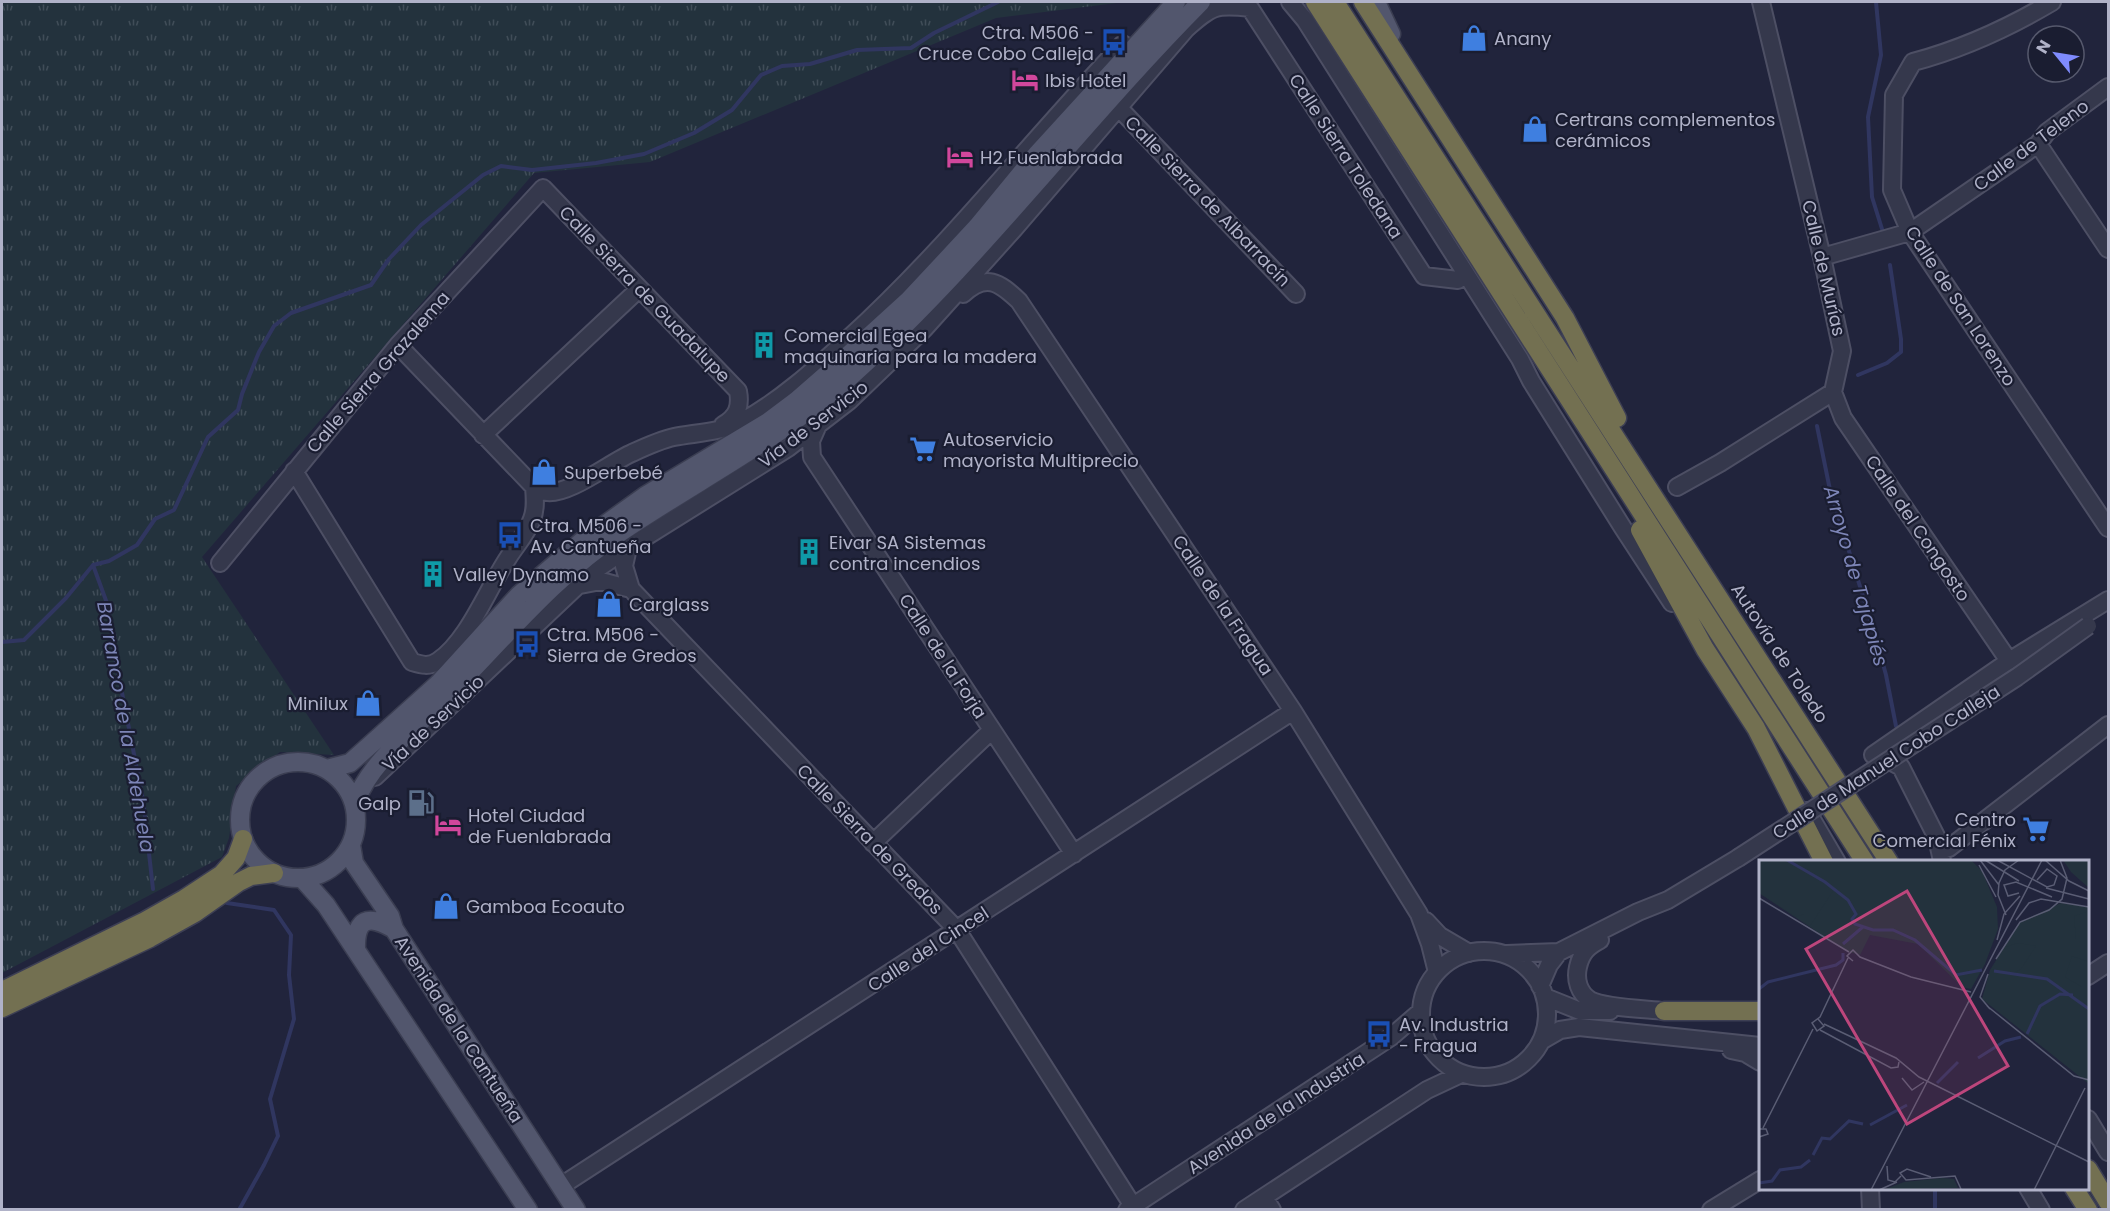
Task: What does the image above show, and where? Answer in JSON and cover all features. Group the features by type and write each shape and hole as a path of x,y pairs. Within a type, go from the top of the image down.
{"highway":[{"path":"1316,2 1349,14 1432,153 1446,171 1637,467"},
{"path":"1335,2 1407,72 1565,318 1616,415 1637,467"},
{"path":"1349,14 1612,466 1864,860"},
{"path":"1612,466 1632,516 1705,649 1756,728 1823,860"},
{"name":"Autovía de Toledo","path":"1637,467 1888,860"},
{"path":"2,991 146,921 184,899 222,874 236,858 243,839"},
{"path":"2,1008 150,938 195,913 251,876 274,873"},
{"path":"2,1022 80,980 101,961"},
{"path":"1664,1011 1759,1011"},
{"path":"2089,1172 2109,1202"},
{"path":"2075,1190 2088,1209"}],"main road":[{"path":"327,769 350,763 378,738 438,684 519,595 581,542 645,496 768,422 796,401 909,300 977,227 1038,153 1176,2"},
{"path":"354,804 375,765 457,686 526,613 577,564 621,532 788,428 848,379 908,325 964,266 1109,99 1184,25 1201,2"},
{"path":"1376,2 1407,72"},
{"path":"305,762 327,769 344,784 354,804 355,832 351,845 339,862 322,873 302,878 288,878 274,873 255,859 243,839 240,815 247,793 261,775 282,764 305,762"},
{"name":"Avenida de la Cantueña","path":"351,845 354,863 390,916 394,929 576,1209"},
{"path":"302,878 326,905 528,1209"},
{"path":"356,950 355,934 362,924 372,919 394,929"}],"street":[{"path":"1290,2 1310,29 1520,359 1531,381 1623,528 1705,649"},
{"name":"Calle de Murías","path":"1761,2 1842,351 1833,392"},
{"name":"Calle de San Lorenzo","path":"2052,2 1949,52 1913,62 1894,95 1892,190 1910,232 2109,528"},
{"name":"Vía de Servicio","path":"362,786 384,769 591,573 627,548 788,448 849,401 924,329 1119,108 1184,25 1205,12 1223,5 1250,8"},
{"name":"Calle Sierra Toledana","path":"1250,8 1424,276 1458,280"},
{"path":"398,345 534,487 548,492 562,490 582,482 630,454 671,438 728,428 783,394 881,309 942,247 1068,102 1123,44"},
{"name":"Calle de Teleno","path":"1822,257 1910,232 2038,144 2047,132 2109,87"},
{"name":"Calle Sierra de Albarracín","path":"1119,108 1296,294"},
{"path":"2038,144 2109,249"},
{"name":"Calle Sierra de Guadalupe","path":"543,188 738,391 739,411 729,422 717,429"},
{"name":"Calle Sierra Grazalema","path":"220,563 398,345 543,188"},
{"name":"Calle de la Fragua","path":"924,329 973,285 989,281 1004,286 1019,301 1293,711 1419,914 1437,972"},
{"path":"483,435 639,289"},
{"path":"1677,487 1720,463 1833,392"},
{"name":"Calle del Congosto","path":"1833,392 1844,418 2009,661"},
{"path":"788,448 812,457 811,441 818,425"},
{"name":"Calle de la Forja","path":"812,457 1074,854"},
{"path":"294,471 412,662 424,666 436,662 449,652 477,614 507,559 528,531 536,499 534,487"},
{"path":"627,548 624,566 631,589"},
{"path":"579,585 601,581 631,589"},
{"name":"Calle Sierra de Gredos","path":"631,589 957,930 1130,1208"},
{"name":"Calle de Manuel Cobo Calleja","path":"1941,856 1937,838 1901,767 1873,755 2009,661 2109,600"},
{"name":"Calle de Manuel Cobo Calleja","path":"1505,954 1559,952 1638,912 1668,900 1738,858 2017,677 2109,611"},
{"name":"Calle del Cincel","path":"561,1186 1293,711"},
{"path":"1941,856 2109,725"},
{"path":"1756,728 1836,860"},
{"path":"873,843 992,730"},
{"path":"1664,1011 1605,1004 1591,1000 1582,992 1577,983 1581,957 1589,945 1632,926 1668,900"},
{"name":"Calle de la Fragua","path":"1419,914 1440,936 1469,953"},
{"path":"1541,1041 1547,1014 1543,992 1531,972 1505,954 1487,951 1469,953 1452,960 1437,972 1426,990 1421,1011 1423,1031 1431,1049 1444,1064 1461,1074 1482,1078 1499,1076 1521,1065 1541,1041 1560,1030 1579,1027 1695,1041 1759,1046"},
{"path":"1543,992 1549,965 1559,952"},
{"path":"2089,975 2109,963"},
{"path":"1543,992 1580,1011 1664,1011"},
{"name":"Avenida de la Industria","path":"1130,1208 1391,1037 1421,1011"},
{"path":"1695,1041 1744,1053 1759,1061"},
{"path":"1244,1209 1268,1203 1427,1090 1461,1074"},
{"path":"2089,1121 2109,1152"},
{"path":"1711,1209 1759,1181"},
{"path":"1870,1190 1871,1209"},
{"path":"2029,1190 2041,1209"}],"green space":[{"path":"2,2 1125,2 996,18 650,162 534,173 202,557 334,755 280,752 236,786 229,838 222,857 2,973"}],"waterway":[{"path":"2,642 24,640 66,598 93,565 109,561 137,545 155,519 174,510 208,437 238,410 259,352 274,326 291,313 371,285 389,259 421,225 483,175 501,166 532,170 596,163 644,154 694,133 732,110 761,75 782,66 810,64 857,50 911,48 934,33 998,2"},
{"name":"Arroyo de Tajapiés","path":"1876,2 1881,55 1868,117 1872,197 1882,229"},
{"name":"Arroyo de Tajapiés","path":"1858,375 1887,363 1901,352 1890,265"},
{"name":"Arroyo de Tajapiés","path":"1817,426 1830,490 1876,638 1896,726"},
{"name":"Barranco de la Aldehuela","path":"93,565 108,606 114,652 143,800 153,889"},
{"name":"Barranco de la Aldehuela","path":"227,903 274,910 291,935 289,975 294,1019 270,1099 278,1136 239,1210"},
{"name":"Arroyo de Tajapiés","path":"1935,1190 1935,1210"}],"place":[{"name":"Anany","path":"1474,38"},
{"name":"Ctra. M506 - Cruce Cobo Calleja","path":"1114,42"},
{"name":"Ibis Hotel","path":"1025,80"},
{"name":"Certrans complementos cerámicos","path":"1535,129"},
{"name":"H2 Fuenlabrada","path":"960,157"},
{"name":"Comercial Egea maquinaria para la madera","path":"764,345"},
{"name":"Autoservicio mayorista Multiprecio","path":"923,449"},
{"name":"Superbebé","path":"544,472"},
{"name":"Ctra. M506 - Av. Cantueña","path":"510,535"},
{"name":"Eivar SA Sistemas contra incendios","path":"809,552"},
{"name":"Valley Dynamo","path":"433,574"},
{"name":"Carglass","path":"609,604"},
{"name":"Ctra. M506 - Sierra de Gredos","path":"527,644"},
{"name":"Minilux","path":"368,703"},
{"name":"Galp","path":"421,803"},
{"name":"Hotel Ciudad de Fuenlabrada","path":"448,825"},
{"name":"Centro Comercial Fénix","path":"2036,829"},
{"name":"Gamboa Ecoauto","path":"446,906"},
{"name":"Av. Industria - Fragua","path":"1379,1034"}]}
